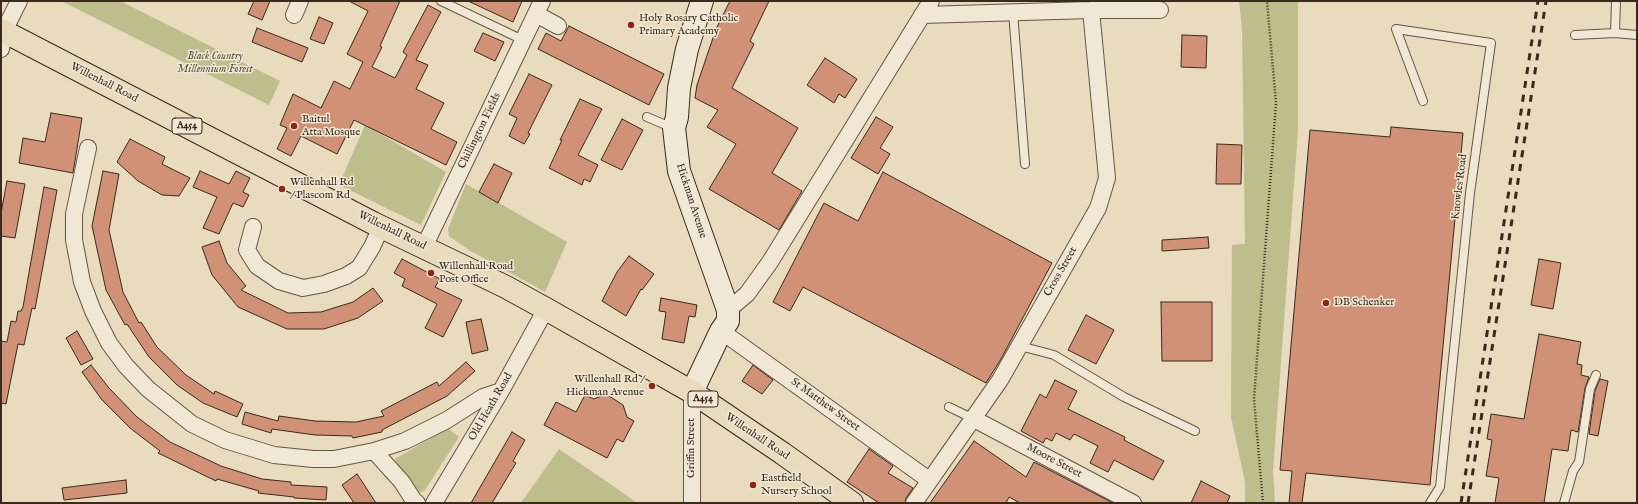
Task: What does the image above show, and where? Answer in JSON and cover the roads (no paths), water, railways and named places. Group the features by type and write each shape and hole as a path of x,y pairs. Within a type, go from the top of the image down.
{"highway":[{"name":"Willenhall Road","path":"2,37 546,309 692,392 852,503"}],"street":[{"path":"2,37 19,1"},
{"name":"Hickman Avenue","path":"702,1 687,49 679,88 677,117 674,128 679,171 728,310"},
{"path":"692,392 721,331 728,321 728,310 747,294 770,262 931,1"},
{"name":"Chillington Fields","path":"424,247 539,8 558,26"},
{"path":"922,15 1091,10 1160,10"},
{"name":"Cross Street","path":"914,503 1000,380 1098,208 1107,178 1091,10"},
{"path":"88,148 74,214 74,240 82,282 93,310 109,343 126,366 148,389 192,424 225,440 274,455 313,459 334,459 374,451 405,442 447,420 483,397 502,392"},
{"path":"252,227 247,250 257,266 279,280 303,288 324,284 346,276 359,268 372,247 381,227"},
{"name":"Old Heath Road","path":"434,503 502,392 546,309"},
{"name":"St Matthew Street","path":"721,331 929,480"},
{"name":"Griffin Street","path":"692,392 692,503"},
{"name":"Moore Street","path":"974,419 1133,503"},
{"path":"374,451 402,482 417,503"}],"lane":[{"path":"441,1 523,40"},
{"path":"1616,1 1616,33"},
{"path":"1013,12 1025,164"},
{"name":"Knowles Road","path":"1423,101 1396,29 1491,43 1470,193 1440,487 1430,503"},
{"path":"1575,35 1616,33 1637,35"},
{"path":"647,117 674,128"},
{"path":"1020,346 1054,355 1124,397 1195,431"},
{"path":"1564,503 1572,471 1579,462 1590,389 1596,375"},
{"path":"949,407 974,419"}],"railway":[{"path":"1461,503 1538,1"},
{"path":"1468,503 1546,1"}],"place":[{"name":"Holy Rosary Catholic Primary Academy","path":"631,25"},
{"name":"Baitul Atta Mosque","path":"294,126"},
{"name":"Willenhall Rd / Plascom Rd","path":"282,189"},
{"name":"Willenhall Road Post Office","path":"431,273"},
{"name":"DB Schenker","path":"1326,303"},
{"name":"Willenhall Rd / Hickman Avenue","path":"652,386"},
{"name":"Eastfield Nursery School","path":"753,485"}],"park label":[{"name":"Black Country Millennium Forest","path":"215,63"}]}
